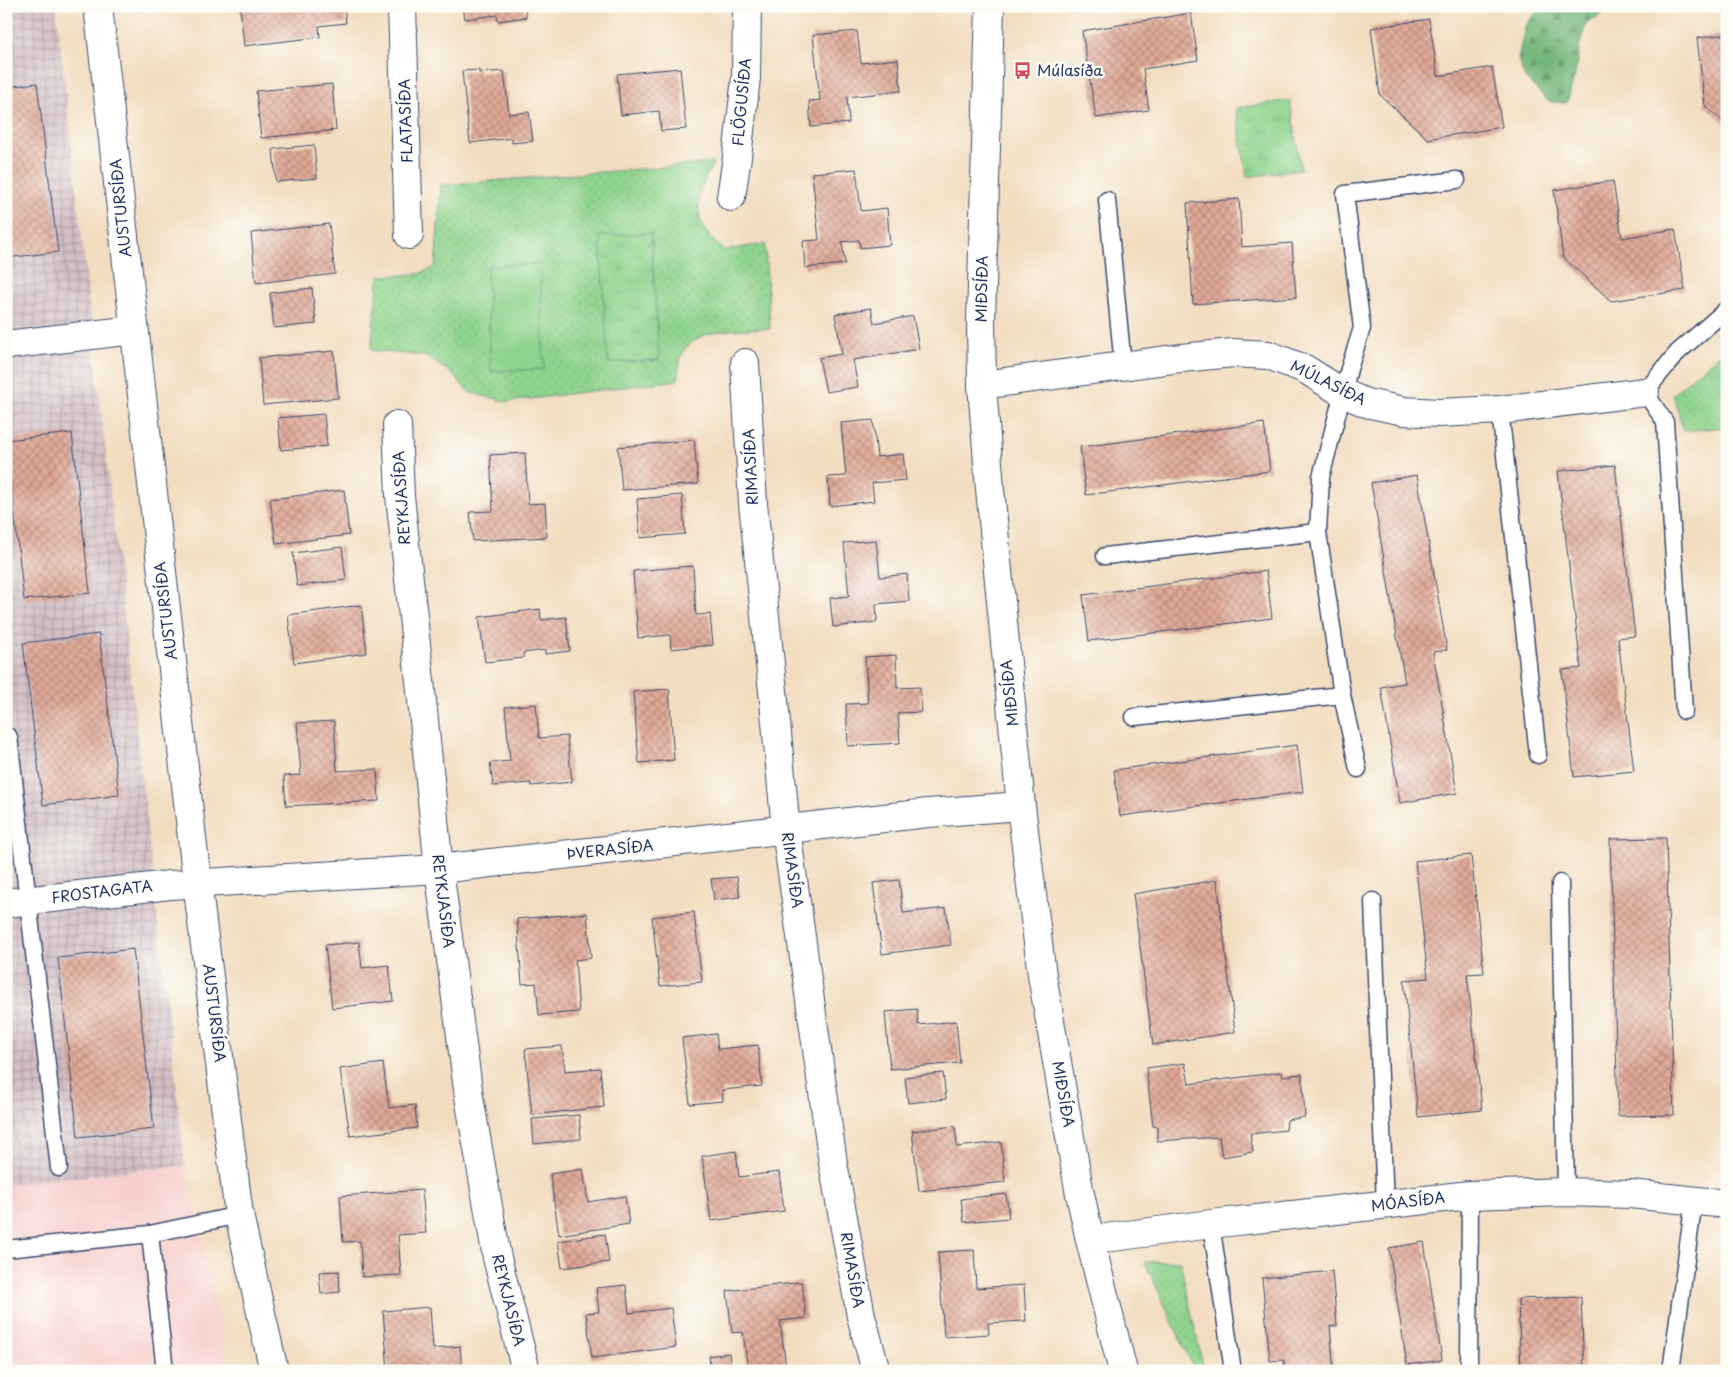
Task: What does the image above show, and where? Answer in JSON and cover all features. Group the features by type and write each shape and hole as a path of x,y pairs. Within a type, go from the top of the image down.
{"street":[{"name":"AUSTURSÍÐA","path":"98,6 198,882 239,1215 274,1371"},
{"name":"FLATASÍÐA","path":"402,6 409,235"},
{"name":"FLÖGUSÍÐA","path":"732,198 746,78 747,6"},
{"name":"MIÐSÍÐA","path":"990,6 981,321 982,385 990,499 1021,806 1042,975 1079,1189 1123,1371"},
{"path":"6,345 134,330"},
{"name":"MÚLASÍÐA","path":"982,385 1233,353 1268,355 1305,370 1343,393 1366,404 1404,411 1438,413 1500,410 1646,392"},
{"name":"RIMASÍÐA","path":"745,363 753,504 786,830 833,1163 861,1316 876,1371"},
{"name":"REYKJASÍÐA","path":"397,425 400,496 438,869 469,1097 497,1258 526,1371"},
{"name":"ÞVERASÍÐA","path":"198,882 438,869 928,813 1021,806"},
{"name":"FROSTAGATA","path":"17,902 198,882"},
{"name":"MÓASÍÐA","path":"1090,1240 1211,1224 1470,1195 1566,1192 1630,1194 1727,1204"}],"lane":[{"path":"1358,769 1342,695 1318,532 1321,477 1362,328 1345,194 1458,180"},
{"path":"1107,200 1123,366"},
{"path":"1684,711 1665,422 1646,392 1677,353 1727,309"},
{"path":"1500,410 1538,755"},
{"path":"1105,556 1318,532"},
{"path":"1134,717 1342,695"},
{"path":"9,737 17,902 58,1168"},
{"path":"1560,884 1566,1192"},
{"path":"1373,901 1385,1204"},
{"path":"1469,1371 1470,1195"},
{"path":"1671,1371 1694,1200"},
{"path":"6,1249 150,1234 239,1215"},
{"path":"1211,1224 1233,1371"},
{"path":"150,1234 165,1371"}],"shaded area":[{"path":"6,6 56,6 185,1165 6,1184"},
{"path":"185,1165 230,1371 6,1371 6,1184"}],"green space":[{"path":"1542,6 1631,6 1607,11 1586,24 1567,103 1549,102 1525,78 1518,59 1525,26"},
{"path":"1290,100 1301,169 1247,177 1236,108"},
{"path":"713,163 700,192 700,218 712,239 725,250 765,244 770,329 718,332 705,335 694,341 685,349 680,360 678,380 507,402 469,392 450,372 425,356 371,350 379,276 419,274 435,267 441,185"},
{"path":"651,233 659,360 608,363 600,236"},
{"path":"540,264 544,369 491,371 487,266"},
{"path":"1727,348 1727,427 1683,431 1673,394"},
{"path":"1180,1261 1204,1371 1195,1371 1145,1262"}],"building":[{"path":"240,6 344,6 346,23 319,26 320,37 244,46"},
{"path":"463,6 525,6 526,17 498,21 497,15 465,19"},
{"path":"1191,13 1198,60 1143,69 1149,110 1096,118 1082,31"},
{"path":"1429,19 1438,76 1492,67 1502,127 1428,139 1380,95 1371,28"},
{"path":"857,31 861,63 898,59 901,91 847,97 849,123 811,127 809,101 820,100 813,35"},
{"path":"1727,34 1727,125 1705,106 1697,38"},
{"path":"680,68 686,129 661,131 659,111 621,115 617,74"},
{"path":"479,70 479,73 504,71 509,114 529,112 533,141 512,143 512,138 470,143 462,71"},
{"path":"37,83 58,252 6,258 6,87"},
{"path":"332,84 336,130 261,138 256,91"},
{"path":"314,145 317,178 276,182 273,149"},
{"path":"856,169 861,211 887,208 890,245 860,248 859,240 842,242 845,264 805,268 803,241 819,240 812,173"},
{"path":"1613,181 1622,238 1675,229 1685,290 1611,301 1563,257 1554,190"},
{"path":"1239,199 1242,247 1292,243 1296,297 1193,304 1187,203"},
{"path":"329,224 335,274 256,283 251,233"},
{"path":"312,288 316,324 274,328 270,293"},
{"path":"871,308 874,323 913,316 919,349 853,360 858,387 826,392 819,358 842,354 835,314"},
{"path":"334,351 338,398 263,405 259,358"},
{"path":"324,414 327,446 281,450 278,418"},
{"path":"873,420 877,457 903,454 906,480 872,483 874,501 830,506 828,477 846,476 841,423"},
{"path":"1264,423 1270,471 1086,495 1080,447"},
{"path":"72,433 90,593 24,600 6,440"},
{"path":"694,440 698,484 622,490 618,447"},
{"path":"525,453 528,504 545,503 547,537 473,541 470,512 493,511 490,455"},
{"path":"1615,465 1635,636 1618,638 1634,771 1574,777 1562,670 1581,668 1558,471"},
{"path":"1417,475 1447,650 1433,652 1457,793 1400,803 1381,687 1405,683 1371,483"},
{"path":"344,490 349,535 276,544 270,499"},
{"path":"682,495 685,534 640,538 637,499"},
{"path":"876,540 880,577 907,574 909,601 876,604 877,622 833,627 830,598 849,596 844,543"},
{"path":"342,547 346,580 297,586 293,553"},
{"path":"693,566 696,615 710,614 713,645 671,649 670,635 638,638 633,571"},
{"path":"1266,571 1272,618 1089,641 1083,595"},
{"path":"361,605 367,653 294,663 288,615"},
{"path":"540,609 541,620 566,617 570,651 545,654 545,650 523,653 523,658 485,662 479,617"},
{"path":"99,634 119,795 43,805 23,643"},
{"path":"896,655 897,688 920,687 921,712 898,713 900,743 848,746 846,704 868,703 865,657"},
{"path":"669,689 674,760 639,763 633,692"},
{"path":"536,704 539,738 567,736 572,782 531,786 531,783 493,786 490,763 510,761 505,707"},
{"path":"334,721 337,771 377,769 379,801 286,806 284,776 301,775 297,723"},
{"path":"1297,745 1303,792 1120,816 1114,770"},
{"path":"1666,838 1674,1115 1618,1116 1610,839"},
{"path":"1471,855 1484,973 1467,974 1482,1110 1418,1117 1404,980 1428,978 1415,861"},
{"path":"737,877 740,897 714,900 711,879"},
{"path":"899,880 903,913 946,908 951,945 882,954 873,883"},
{"path":"1217,880 1235,1032 1153,1045 1133,894"},
{"path":"694,912 702,982 660,986 652,917"},
{"path":"587,913 591,958 575,960 579,1012 539,1015 536,983 522,984 517,919"},
{"path":"359,942 362,968 389,965 393,1001 332,1008 325,945"},
{"path":"133,949 154,1129 78,1137 58,958"},
{"path":"917,1009 918,1025 956,1021 960,1063 890,1069 885,1012"},
{"path":"716,1034 718,1049 758,1045 762,1086 722,1090 723,1101 690,1104 682,1038"},
{"path":"562,1046 565,1071 600,1068 604,1107 532,1115 525,1049"},
{"path":"383,1063 389,1108 415,1105 417,1128 350,1136 340,1069"},
{"path":"1185,1063 1189,1084 1281,1072 1283,1076 1302,1074 1305,1117 1287,1120 1286,1130 1250,1134 1253,1152 1222,1157 1219,1137 1157,1141 1157,1127 1153,1126 1146,1068"},
{"path":"943,1073 946,1099 908,1103 905,1077"},
{"path":"579,1115 581,1139 534,1144 532,1119"},
{"path":"955,1126 957,1147 1001,1142 1005,1182 919,1191 912,1131"},
{"path":"736,1151 739,1177 779,1172 784,1211 711,1221 702,1156"},
{"path":"583,1169 588,1202 625,1196 629,1224 559,1235 550,1174"},
{"path":"422,1190 426,1233 398,1235 401,1275 362,1277 360,1241 343,1242 340,1196"},
{"path":"1006,1194 1009,1218 964,1222 961,1199"},
{"path":"605,1234 609,1262 562,1268 558,1241"},
{"path":"1424,1242 1442,1360 1407,1365 1389,1248"},
{"path":"974,1250 976,1288 1024,1285 1026,1321 988,1323 989,1334 944,1337 938,1252"},
{"path":"339,1271 340,1292 321,1294 319,1272"},
{"path":"1332,1271 1337,1326 1330,1326 1334,1371 1285,1371 1284,1360 1270,1361 1262,1278"},
{"path":"802,1282 806,1318 780,1321 786,1367 748,1371 743,1332 732,1333 727,1291"},
{"path":"626,1285 629,1313 671,1308 676,1347 592,1358 586,1313 599,1312 596,1288"},
{"path":"1581,1297 1584,1371 1521,1371 1518,1299"},
{"path":"430,1307 433,1349 460,1346 462,1371 388,1371 383,1311"},
{"path":"729,1353 731,1371 711,1371 709,1356"},
{"path":"1018,1364 1018,1371 978,1371 978,1368"}],"place":[{"name":"Múlasíða","path":"1023,71"}]}
